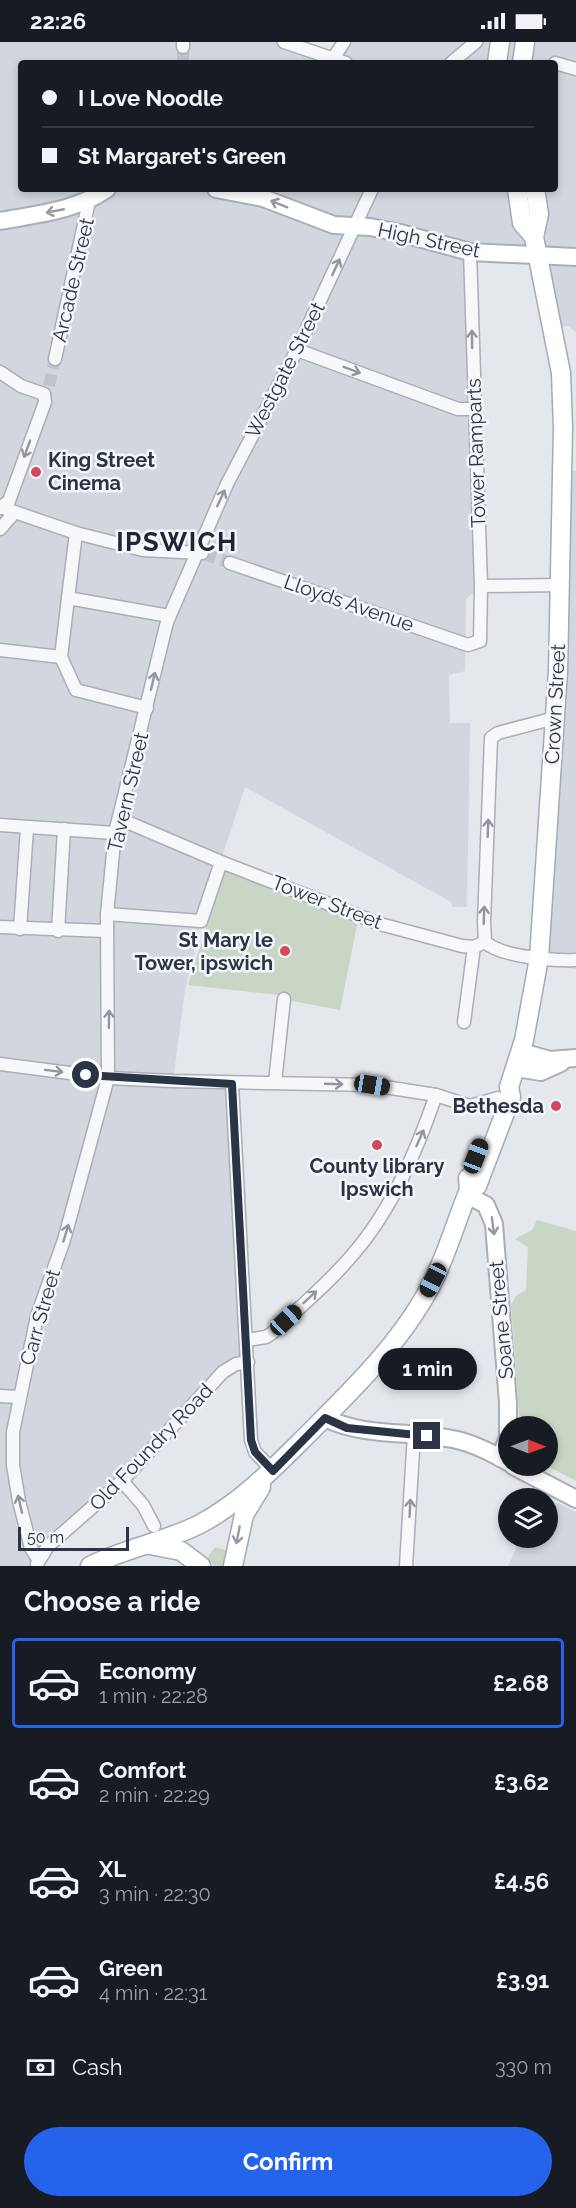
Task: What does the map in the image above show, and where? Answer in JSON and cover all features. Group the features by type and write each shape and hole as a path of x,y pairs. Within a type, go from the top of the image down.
{"main road":[{"path":"497,60 500,42"},
{"name":"Crown Street","path":"517,192 522,223 536,246"},
{"name":"Crown Street","path":"273,1471 325,1418 404,1327 427,1292 440,1268 468,1192 477,1186 511,1097 503,1093 519,1061 539,958 555,718 560,585 563,427 561,373 536,246 539,214 536,192"},
{"path":"90,1566 148,1545 210,1518 273,1471"},
{"path":"233,1566 244,1515 273,1471"},
{"path":"148,1545 181,1551 201,1566"}],"street":[{"path":"284,42 315,51 329,60"},
{"path":"332,60 344,42"},
{"path":"454,60 473,43"},
{"path":"558,64 576,69"},
{"path":"0,221 71,208 89,201 102,192"},
{"name":"High Street","path":"232,192 263,198 334,225 400,233 470,252 536,246 576,257"},
{"name":"Westgate Street","path":"200,552 227,484 297,351 371,192"},
{"name":"Arcade Street","path":"55,359 89,201"},
{"name":"Tower Ramparts","path":"468,645 480,641 481,586 470,252"},
{"path":"297,351 458,409 474,409"},
{"path":"0,372 21,386 46,390 43,406 9,501 0,508"},
{"path":"0,508 76,533 143,550 200,552"},
{"path":"0,529 14,513"},
{"path":"76,533 60,657 76,690 147,708"},
{"name":"Tavern Street","path":"108,1078 107,914 115,834 169,616 200,552"},
{"name":"Lloyds Avenue","path":"230,563 468,645"},
{"path":"481,586 560,585"},
{"path":"68,598 169,616"},
{"path":"0,650 60,657"},
{"path":"464,1022 484,922 491,738 498,733 555,718"},
{"name":"Tower Street","path":"120,819 220,862 380,924 539,958 576,960"},
{"path":"0,825 115,834"},
{"path":"20,929 27,828"},
{"path":"58,931 64,829"},
{"path":"107,914 201,921 220,862"},
{"path":"0,927 58,931 107,931"},
{"path":"275,1082 284,999"},
{"path":"519,1061 541,1071 570,1059"},
{"path":"0,1064 108,1078 232,1084 275,1082 372,1085 436,1095 470,1106 503,1093"},
{"name":"Carr Street","path":"37,1563 18,1502 12,1465 13,1432 18,1397 38,1316 64,1240 108,1078"},
{"path":"232,1084 252,1446 258,1457 273,1471"},
{"path":"247,1340 267,1337 272,1333 334,1275 363,1242 382,1212 421,1137 436,1095"},
{"name":"Soane Street","path":"468,1192 486,1205 494,1224 508,1416"},
{"name":"Old Foundry Road","path":"37,1563 48,1546 122,1481 223,1372 236,1364 248,1362"},
{"path":"0,1396 18,1397"},
{"path":"325,1418 347,1428 462,1441 498,1458"},
{"path":"406,1566 414,1434"},
{"path":"533,1476 576,1499"},
{"path":"122,1481 143,1505 154,1526"}],"shaded area":[{"path":"0,42 284,42 331,59 344,42 576,42 576,332 568,326 553,329 537,254 471,252 481,586 466,599 465,671 449,675 450,723 470,723 467,907 452,907 451,902 245,787 201,921 185,990 173,1081 232,1084 248,1362 236,1364 36,1566 0,1566"},
{"path":"571,471 576,471 576,969 547,964 558,732 568,602"},
{"path":"558,1503 576,1512 576,1566 508,1566 516,1548 558,1548"}],"green space":[{"path":"225,867 358,920 340,1010 287,1000 287,996 188,985"},
{"path":"537,1220 576,1231 576,1481 558,1472 558,1416 520,1416 519,1414 511,1305 516,1296 526,1290 528,1247 515,1239 532,1230"},
{"path":"215,1547 226,1550 225,1566 214,1566 207,1558"}],"tunnel":[{"path":"183,47 183,60"},
{"path":"49,386 55,359"},
{"path":"204,554 230,563"}],"place":[{"name":"King Street Cinema","path":"36,472"},
{"name":"St Mary le Tower, ipswich","path":"285,951"},
{"name":"Bethesda","path":"556,1106"},
{"name":"County library Ipswich","path":"377,1145"}],"district":[{"name":"IPSWICH","path":"177,542"}],"route":[{"path":"86,1075 232,1084 251,1440 258,1457 273,1471 325,1418 347,1428 427,1436"}]}
